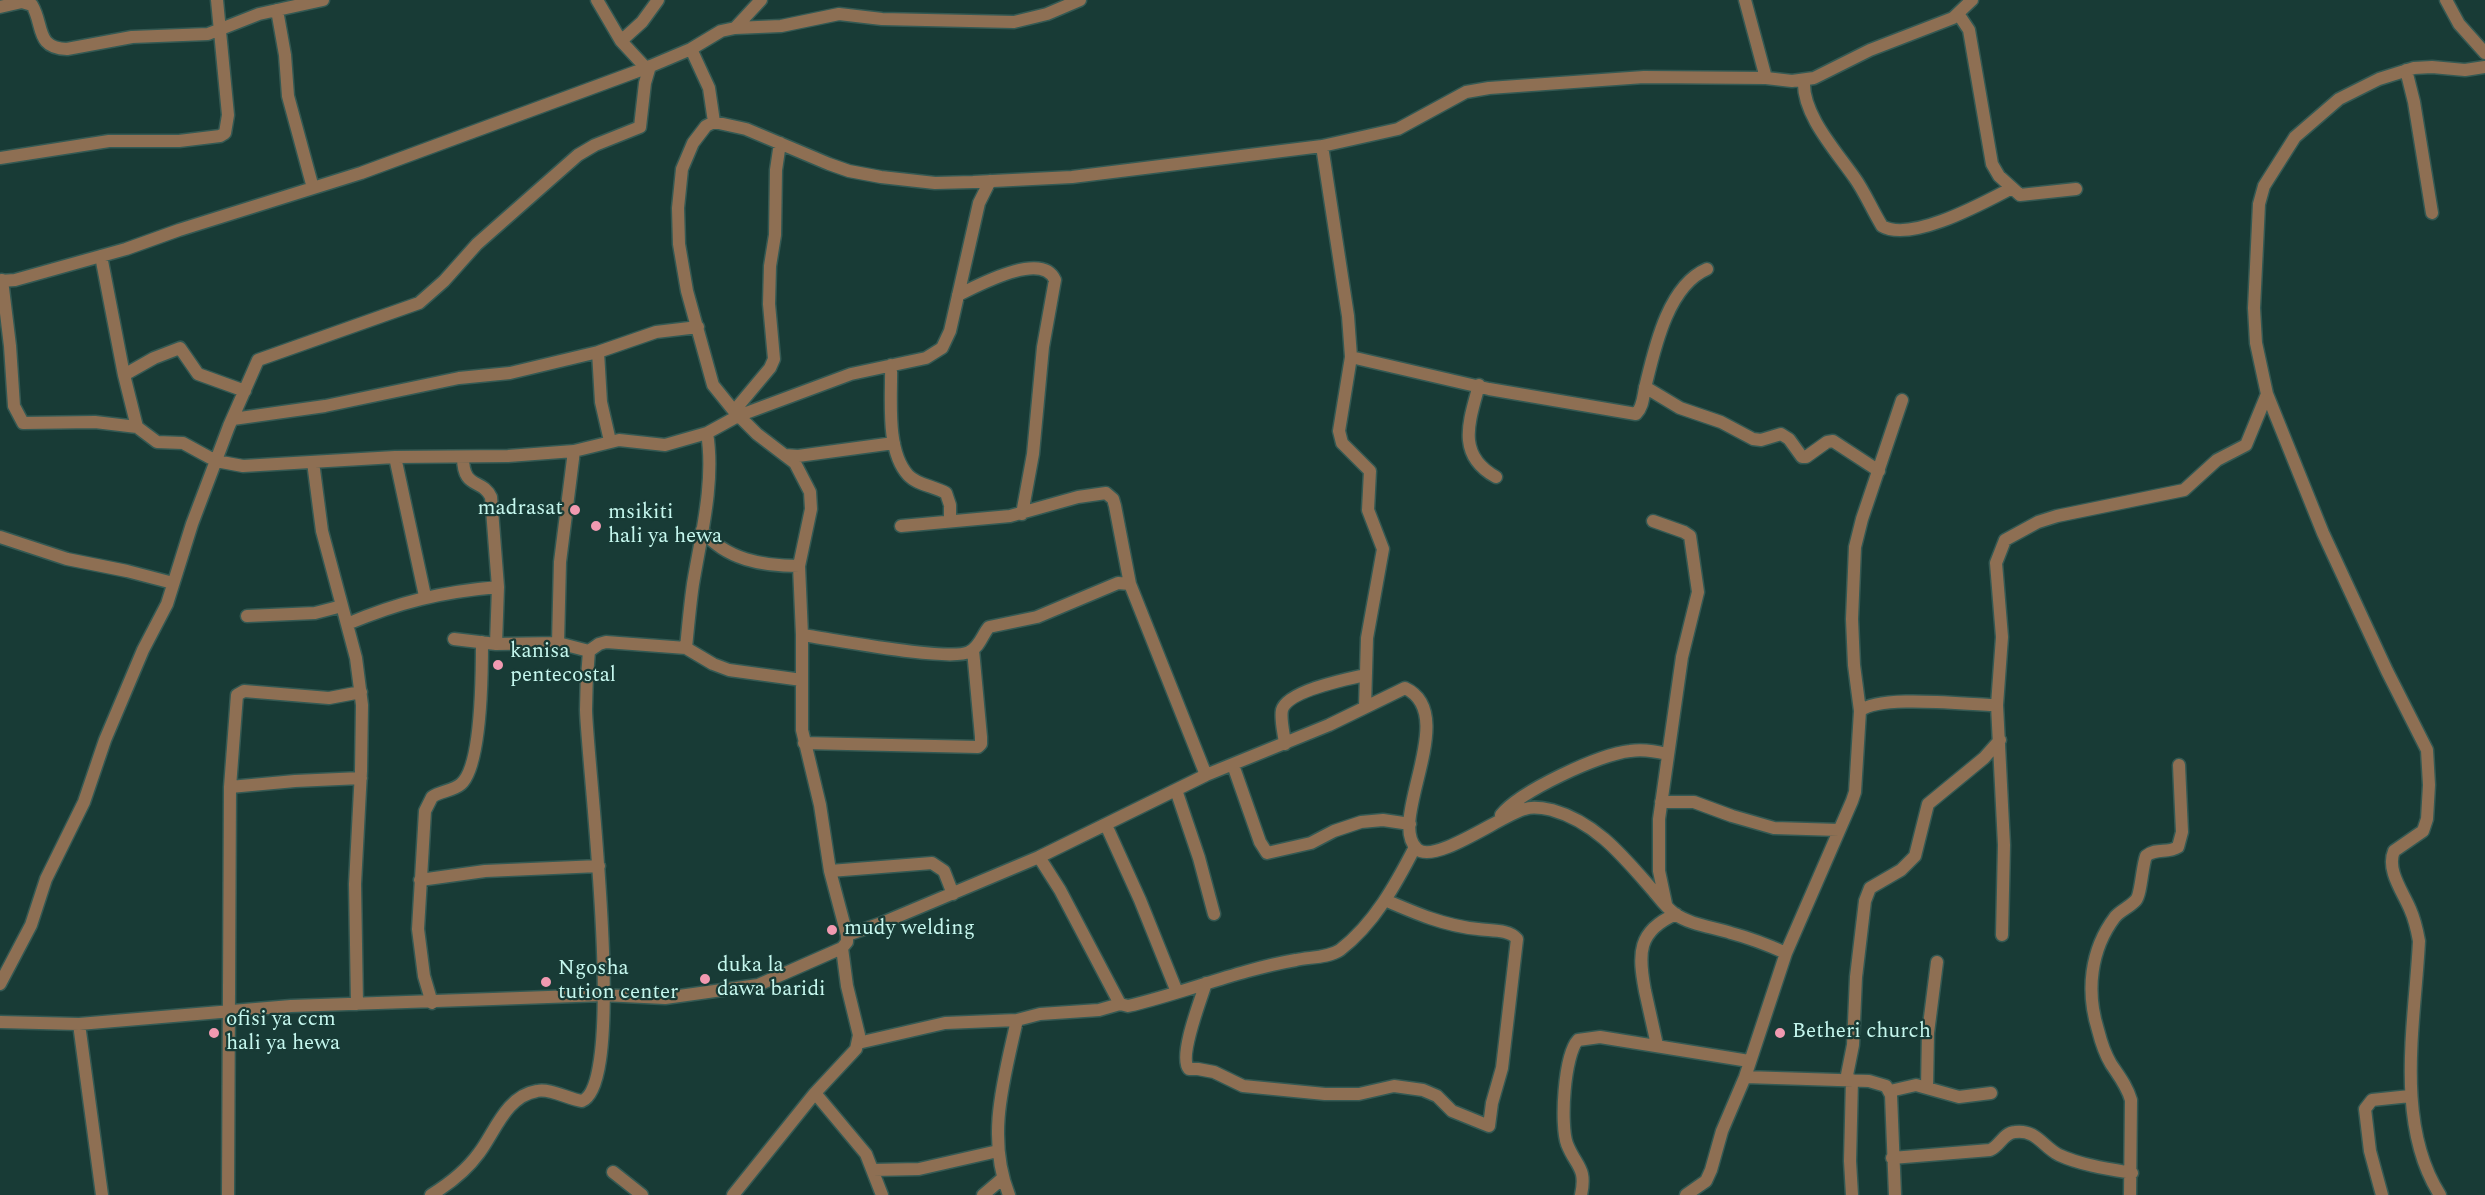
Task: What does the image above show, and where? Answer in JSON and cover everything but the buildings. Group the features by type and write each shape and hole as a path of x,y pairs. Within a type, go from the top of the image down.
{"street":[{"path":"0,158 109,141 179,141 225,134 228,115 217,0"},
{"path":"0,6 22,2 32,5 42,36 47,43 58,49 67,49 132,37 168,34 200,35 219,31 245,18 323,0"},
{"path":"597,0 621,41 648,67"},
{"path":"621,41 642,22 658,0"},
{"path":"735,28 761,0"},
{"path":"990,181 979,203 950,331 942,348 926,358 851,374 736,413 706,433 664,445 610,441 574,451 243,465 216,461 183,443 157,442 137,427 94,422 21,422 14,406 10,346 1,280 15,280 101,256 313,188 648,67 690,49 721,31 735,28 781,26 839,14 882,19 1014,22 1047,14 1080,0"},
{"path":"1745,0 1766,78"},
{"path":"0,1022 79,1024 230,1011 603,995 665,998 758,985 842,948 847,942 830,871 820,804 802,730 799,566 811,509 810,492 799,469 736,413 713,385 687,291 679,244 678,208 682,169 693,142 706,126 714,122 746,129 829,165 881,177 934,183 1072,177 1322,146 1406,126 1472,90 1624,78 1766,78 1804,81 1870,50 1959,15 1972,0"},
{"path":"2445,0 2459,24 2485,53"},
{"path":"277,10 285,55 288,96 313,188"},
{"path":"1959,15 1969,30 1992,164 1999,176 2012,189 2024,196 2054,190 2076,189"},
{"path":"690,49 709,87 714,122"},
{"path":"0,984 34,917 46,879 84,802 105,740 143,650 162,616 192,524 258,360 419,303 444,281 477,244 578,155 596,145 636,130 641,123 648,67"},
{"path":"2440,1195 2424,1158 2410,1096 2419,941 2416,924 2391,861 2394,851 2423,831 2427,819 2429,785 2427,750 2387,671 2323,533 2267,394 2256,343 2254,308 2259,204 2264,186 2295,137 2314,119 2355,90 2406,70 2423,67 2464,70 2485,67"},
{"path":"2406,70 2414,102 2432,213"},
{"path":"1804,81 1806,102 1838,157 1855,178 1882,226 1889,230 1916,229 1970,209 2012,189"},
{"path":"736,413 770,368 774,359 769,304 770,266 775,235 776,170 780,143"},
{"path":"1322,146 1348,316 1350,357 1339,438 1370,471 1368,510 1383,549 1367,638 1365,707"},
{"path":"101,256 124,375 137,427"},
{"path":"958,295 1011,272 1027,268 1045,270 1051,273 1055,280 1043,347 1033,454 1022,514"},
{"path":"1350,357 1489,389 1634,414 1639,412 1658,336 1665,319 1694,276 1707,269"},
{"path":"233,419 325,406 459,378 510,373 598,352 656,332 698,327"},
{"path":"124,375 154,358 180,348 198,374 245,391"},
{"path":"598,352 601,402 610,441"},
{"path":"891,364 894,443 908,475 946,493 951,520"},
{"path":"1479,385 1469,428 1469,449 1480,466 1496,477"},
{"path":"1646,387 1680,408 1721,422 1753,439 1761,440 1781,434 1789,439 1802,457 1806,457 1831,441 1879,471"},
{"path":"2002,935 2005,864 1997,705 2002,637 1996,563 2005,540 2038,522 2058,516 2180,493 2217,460 2246,445 2267,394"},
{"path":"1686,1195 1706,1181 1786,953 1855,792 1860,711 1854,664 1852,588 1855,547 1862,519 1902,400"},
{"path":"686,648 706,508 708,455 706,433"},
{"path":"784,455 798,456 894,443"},
{"path":"558,643 560,562 574,451"},
{"path":"395,457 425,596"},
{"path":"463,457 466,475 470,481 486,489 490,497 498,587 496,644"},
{"path":"313,462 322,531 359,672 361,692 361,778 355,884 357,1004"},
{"path":"901,526 1022,514 1101,492 1109,494 1115,506 1130,584 1206,776"},
{"path":"1653,521 1683,532 1690,537 1698,592 1682,657 1661,802 1659,862 1666,905"},
{"path":"702,530 718,547 732,555 777,566 799,566"},
{"path":"0,537 67,559 173,583"},
{"path":"802,635 960,655 973,650 989,627 1037,617 1118,583 1130,584"},
{"path":"347,624 391,606 425,596 498,587"},
{"path":"247,616 315,613 342,606"},
{"path":"454,639 496,644 558,643 589,651 606,642 686,648 713,664 729,670 802,680"},
{"path":"432,1003 420,953 418,913 425,811 428,801 436,794 463,782 473,756 483,696 482,642"},
{"path":"804,744 978,747 981,744 981,737 973,650"},
{"path":"431,1195 471,1164 495,1125 519,1100 536,1090 582,1101 588,1098 596,1081 602,1052 603,995 599,866 586,712 589,651"},
{"path":"1285,744 1282,710 1286,704 1292,699 1322,687 1365,675"},
{"path":"847,935 952,894 1039,856 1206,776 1285,744 1405,688 1417,696 1426,716 1425,740 1410,824 1411,839 1415,847 1424,853 1440,850 1513,812 1530,808 1549,810 1581,822 1615,848 1676,914 1697,924 1754,939 1786,953"},
{"path":"228,1195 230,788 236,704 240,692 329,698 361,692"},
{"path":"1860,711 1871,705 1895,702 1997,705"},
{"path":"1852,1195 1849,1080 1856,977 1865,901 1874,885 1910,862 1918,848 1929,804 1976,765 2000,740"},
{"path":"1497,820 1507,808 1529,793 1616,753 1648,750 1667,754"},
{"path":"1233,765 1260,842 1267,853 1311,843 1334,831 1361,822 1383,820 1410,824"},
{"path":"2130,1195 2131,1100 2128,1090 2103,1048 2093,1009 2090,985 2096,958 2114,918 2136,901 2146,856 2156,849 2169,851 2178,847 2182,832 2179,765"},
{"path":"230,788 361,778"},
{"path":"1176,790 1199,858 1214,914"},
{"path":"1661,802 1694,802 1774,828 1839,830"},
{"path":"1106,825 1140,900 1177,992"},
{"path":"858,1043 945,1023 1017,1020 1040,1014 1099,1010 1120,1004 1128,1006 1276,964 1333,953 1363,928 1385,900 1398,881 1415,847"},
{"path":"1039,856 1060,890 1120,1004"},
{"path":"830,871 932,863 944,871 952,894"},
{"path":"420,880 485,871 599,866"},
{"path":"1206,983 1190,1030 1185,1064 1189,1069 1198,1068 1214,1072 1243,1086 1325,1094 1359,1094 1394,1086 1423,1090 1437,1096 1452,1111 1489,1126 1492,1103 1502,1068 1517,939 1511,933 1473,929 1429,919 1385,900"},
{"path":"1657,1046 1640,964 1641,950 1656,924 1676,914"},
{"path":"733,1195 815,1093 850,1058 858,1043 859,1035 847,986 842,948"},
{"path":"1927,1088 1928,1033 1937,962"},
{"path":"1009,1195 998,1151 998,1107 1017,1020"},
{"path":"79,1024 102,1195"},
{"path":"1581,1195 1584,1178 1567,1144 1564,1131 1568,1071 1575,1044 1583,1038 1600,1037 1749,1061"},
{"path":"1744,1077 1849,1080 1882,1084 1890,1091 1895,1195"},
{"path":"1890,1091 1910,1085 1959,1097 1991,1093"},
{"path":"815,1093 866,1154 882,1195"},
{"path":"2382,1195 2370,1151 2365,1109 2372,1100 2410,1096"},
{"path":"1892,1158 1990,1150 2008,1134 2021,1131 2034,1135 2046,1146 2065,1157 2132,1173"},
{"path":"873,1170 919,1169 998,1151"},
{"path":"613,1172 642,1195"},
{"path":"983,1195 1003,1178"}],"place":[{"name":"madrasat","path":"575,510"},
{"name":"msikiti hali ya hewa","path":"596,526"},
{"name":"kanisa pentecostal","path":"498,665"},
{"name":"mudy welding","path":"832,930"},
{"name":"duka la dawa baridi","path":"705,979"},
{"name":"Ngosha tution center","path":"546,982"},
{"name":"ofisi ya ccm hali ya hewa","path":"214,1033"},
{"name":"Betheri church","path":"1780,1033"}]}
